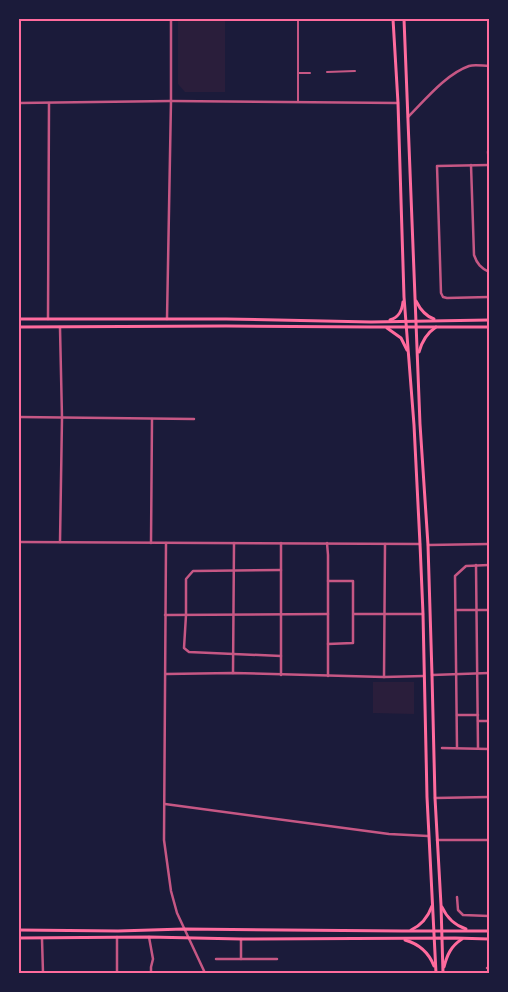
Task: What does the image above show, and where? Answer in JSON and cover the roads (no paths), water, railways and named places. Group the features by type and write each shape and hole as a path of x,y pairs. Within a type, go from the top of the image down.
{"main road":[{"path":"393,19 398,103 404,297 414,425 420,544 428,836 436,973"},
{"path":"404,19 420,424 428,544 435,798 443,971"},
{"path":"386,322 398,316 404,297"},
{"path":"415,297 424,314 436,321"},
{"path":"19,319 386,322 489,320"},
{"path":"19,328 226,326 489,327"},
{"path":"386,327 401,338 409,355"},
{"path":"418,355 425,337 437,327"},
{"path":"414,425 420,424"},
{"path":"431,867 439,866"},
{"path":"402,932 411,930 422,923 428,916 433,903"},
{"path":"441,905 445,914 454,924 471,931"},
{"path":"19,930 489,931"},
{"path":"19,938 149,936 241,939 489,939"},
{"path":"443,971 450,951 462,938"},
{"path":"402,939 412,942 425,951 431,959 436,973"}],"street":[{"path":"167,319 171,19"},
{"path":"298,19 298,102"},
{"path":"408,117 429,95 457,72 471,65 489,66"},
{"path":"298,73 310,72"},
{"path":"327,72 355,72"},
{"path":"19,103 398,103"},
{"path":"48,319 49,103"},
{"path":"489,147 487,159 489,165 437,166 441,293 447,298 489,297"},
{"path":"471,165 474,255 482,268 489,272"},
{"path":"60,328 62,418 60,542"},
{"path":"19,418 194,419"},
{"path":"150,543 152,419"},
{"path":"19,542 420,544"},
{"path":"166,543 164,840 176,914 205,973"},
{"path":"233,673 234,543"},
{"path":"281,543 281,675"},
{"path":"327,544 328,676"},
{"path":"384,677 385,544"},
{"path":"428,544 489,544"},
{"path":"476,565 478,748"},
{"path":"457,748 455,576 466,566 489,565"},
{"path":"281,570 193,571 186,579 184,648 189,652 281,656"},
{"path":"328,581 353,581 354,614 353,644 328,644"},
{"path":"456,610 489,610"},
{"path":"165,615 328,614"},
{"path":"354,614 423,614"},
{"path":"166,674 233,673 384,677 424,676"},
{"path":"432,675 489,673"},
{"path":"457,715 478,715"},
{"path":"478,721 489,721"},
{"path":"442,748 489,749"},
{"path":"435,798 489,797"},
{"path":"164,804 389,834 428,836"},
{"path":"437,840 489,840"},
{"path":"457,897 458,910 463,915 489,916"},
{"path":"149,936 153,959 151,973"},
{"path":"117,937 117,973"},
{"path":"42,939 43,973"},
{"path":"241,939 241,959"},
{"path":"216,959 277,959"}]}
